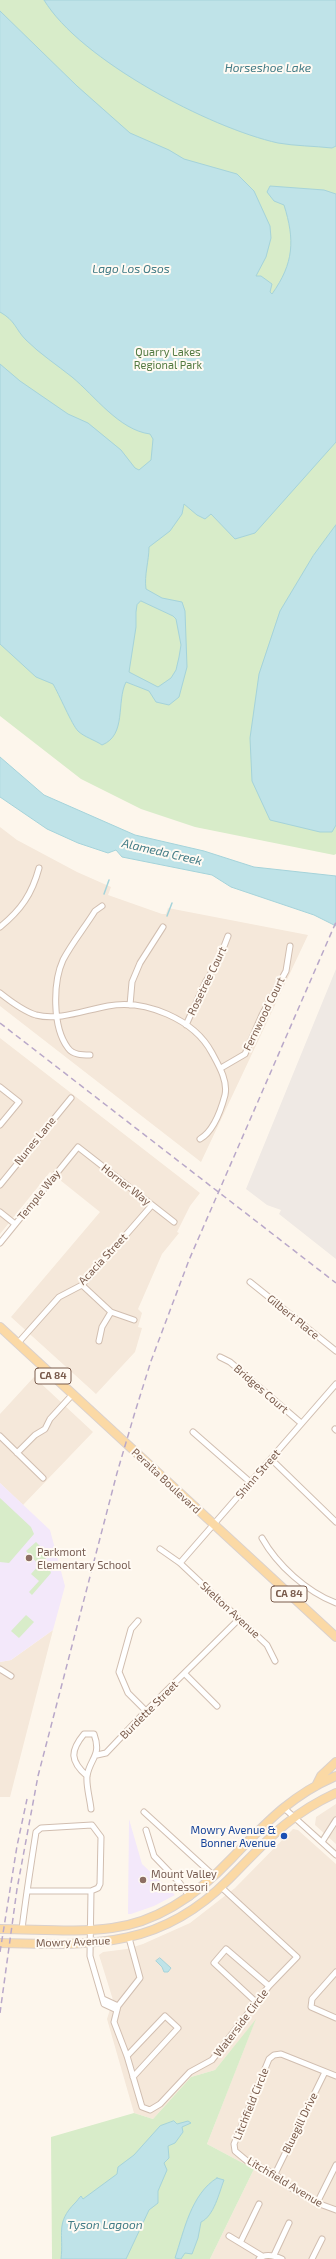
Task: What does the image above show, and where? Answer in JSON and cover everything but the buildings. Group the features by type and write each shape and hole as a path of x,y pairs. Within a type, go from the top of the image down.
{"main road":[{"name":"Peralta Boulevard","path":"0,1327 335,1636"},
{"name":"Mowry Avenue","path":"316,1786 321,1776 336,1762"},
{"name":"Mowry Avenue","path":"0,1929 91,1930 112,1928 150,1918 190,1897 214,1876 260,1828 284,1808 316,1786 336,1776"},
{"name":"Mowry Avenue","path":"0,1943 91,1943 128,1938 147,1933 181,1918 222,1887 269,1836 293,1817 336,1793"}],"street":[{"path":"0,927 18,913 35,883 39,868"},
{"path":"90,1055 79,1055 68,1049 56,1015 56,989 63,960 95,911 102,906"},
{"path":"130,1005 132,982 140,963 163,927"},
{"name":"Rosetree Court","path":"186,1025 206,981 218,962 228,936"},
{"name":"Fernwood Court","path":"220,1068 245,1054 262,1015 286,971 290,946"},
{"path":"0,993 13,1004 36,1015 74,1014 109,1005 130,1005 148,1007 186,1025 208,1046 220,1068 226,1088 222,1107 207,1135 200,1139"},
{"path":"0,1087 19,1102 0,1125"},
{"name":"Nunes Lane","path":"0,1185 71,1098"},
{"name":"Horner Way","path":"78,1147 174,1222"},
{"name":"Temple Way","path":"0,1243 78,1147"},
{"name":"Acacia Street","path":"18,1343 60,1297 82,1285 152,1205"},
{"path":"0,1212 15,1224"},
{"name":"Gilbert Place","path":"250,1282 336,1351"},
{"path":"82,1285 111,1312 134,1320"},
{"path":"99,1342 102,1328 111,1312"},
{"name":"Bridges Court","path":"220,1357 230,1362 301,1423"},
{"name":"Shinn Street","path":"180,1563 336,1384"},
{"path":"17,1453 34,1435 45,1428 50,1419 73,1394"},
{"path":"193,1432 250,1482"},
{"path":"0,1436 43,1478"},
{"path":"271,1459 336,1522"},
{"path":"262,1538 270,1552 303,1584 319,1595 336,1603"},
{"name":"Skelton Avenue","path":"160,1549 180,1563 267,1645 274,1661"},
{"name":"Burdette Street","path":"96,1754 106,1753 238,1619"},
{"path":"138,1621 131,1629 119,1672 128,1693 146,1711"},
{"path":"0,1669 11,1676"},
{"path":"185,1674 217,1706"},
{"path":"87,1776 80,1770 73,1757 74,1746 84,1734 94,1734 98,1745 87,1776 91,1809"},
{"path":"284,1808 336,1855"},
{"path":"144,1812 214,1876"},
{"path":"322,1842 336,1820"},
{"path":"22,1929 36,1832 41,1828 92,1825 101,1836 100,1884 98,1888 91,1891 28,1891"},
{"path":"146,1830 154,1856 179,1882 190,1897"},
{"name":"Waterside Circle","path":"117,2008 114,2022 127,2056 142,2107 150,2110 160,2104 190,2072 212,2060 269,1986 297,1957 222,1887"},
{"path":"91,1891 90,1956 103,2001 117,2008 140,1978 128,1938"},
{"path":"256,2002 214,1963 226,1949 269,1986"},
{"path":"336,1972 312,1999 311,2007 336,2018"},
{"path":"127,2056 165,2016 178,2028 133,2077"},
{"name":"Litchfield Circle","path":"235,2150 234,2144 270,2059 274,2054 281,2054 336,2076"},
{"name":"Bluegill Drive","path":"275,2174 325,2072"},
{"name":"Litchfield Avenue","path":"235,2150 247,2161 275,2174 291,2188 317,2203 336,2210"},
{"path":"317,2203 336,2165"},
{"path":"241,2241 259,2204"},
{"path":"274,2255 289,2223"},
{"path":"229,2236 241,2241 260,2258 274,2255 282,2259"},
{"path":"312,2259 322,2239"}],"shaded area":[{"path":"0,827 17,840 77,872 111,887 108,895 162,914 166,914 168,908 308,935 201,1162 0,1006"},
{"path":"336,969 336,1259 279,1214 281,1210 267,1205 246,1189"},
{"path":"0,1038 200,1193 190,1206 177,1232 179,1233 162,1254 138,1309 142,1313 138,1327 142,1328 135,1352 96,1394 11,1317 100,1212 50,1172 0,1234"},
{"path":"34,1377 93,1432 23,1505 0,1483 0,1414"},
{"name":"Parkmont Elementary School","path":"0,1483 50,1530 65,1586 53,1630 11,1660 0,1662"},
{"path":"53,1630 10,1797 0,1797 0,1662 11,1660"},
{"path":"336,1804 336,1844 315,1825 316,1817"},
{"name":"Mount Valley Montessori","path":"129,1819 142,1864 175,1895 154,1906 131,1914 128,1914"},
{"path":"293,1829 298,1830 336,1864 336,2259 210,2259 254,2169 207,2144 255,2021 215,2070 191,2077 153,2119 134,2113 107,2019 113,2000 99,1955 103,1952 127,1949 143,1944 190,1923 235,1888"}],"green space":[{"name":"Quarry Lakes Regional Park","path":"0,0 336,0 336,854 334,855 195,827 141,809 81,779 0,716"},
{"path":"0,1498 31,1527 34,1534 9,1563 0,1562"},
{"path":"36,1542 42,1548 51,1573 32,1595 29,1592 39,1581 31,1574 39,1565 26,1551"},
{"path":"26,1615 34,1622 19,1638 11,1631"},
{"path":"256,2019 207,2144 254,2169 210,2259 52,2259 51,2137 134,2113 153,2119 191,2077 215,2070"}],"water":[{"name":"Horseshoe Lake","path":"44,0 336,0 336,146 332,148 278,143 250,135 218,123 184,107 116,68 86,46 62,23"},
{"name":"Lago Los Osos","path":"0,11 77,86 130,133 169,150 184,159 237,174 254,191 270,226 271,238 266,257 256,276 261,276 272,284 270,292 272,294 285,272 291,240 288,218 284,205 274,201 267,192 270,186 324,190 336,194 336,442 255,533 235,539 211,514 205,519 197,515 184,504 182,514 170,531 149,547 146,589 162,598 182,602 185,611 187,667 179,697 169,705 156,702 149,691 126,682 123,690 120,717 115,734 110,740 102,745 78,731 72,723 53,684 36,677 0,644 0,364 20,381 68,414 88,423 121,450 135,468 139,470 151,460 153,439 150,434 128,426 108,411 72,377 31,345 22,336 15,325 0,312","holes":["141,601 173,616 176,619 181,645 179,657 176,670 171,678 158,687 129,672 136,627 137,605"]},
{"path":"336,525 336,825 332,832 320,832 270,820 252,781 250,738 259,674 280,611 313,556"},
{"name":"Alameda Creek","path":"0,757 44,795 135,835 204,851 254,867 336,876 336,926 314,915 231,887 212,875 122,857 116,850 108,853 78,843 47,829 0,797"},
{"path":"160,1958 171,1968 168,1972 164,1972 162,1967 156,1961"},
{"name":"Tyson Lagoon","path":"174,2121 177,2124 188,2121 191,2123 182,2127 183,2132 175,2143 168,2146 169,2158 164,2163 167,2170 158,2191 158,2203 149,2210 126,2259 61,2259 62,2229 65,2217 69,2210 81,2196 83,2199 117,2174 118,2167 134,2155 160,2126"},
{"path":"217,2178 224,2180 213,2210 206,2219 201,2222 198,2238 192,2254 185,2253 181,2259 175,2258 185,2225 195,2203 208,2185"}],"waterway":[{"path":"104,894 109,880"},
{"path":"167,916 172,903"}],"railway":[{"path":"0,2013 17,1889 38,1776 117,1473 135,1412 151,1361 189,1260 336,922"},
{"path":"0,1023 336,1283"},
{"path":"0,1952 17,1846 27,1799"}],"place":[{"name":"Parkmont Elementary School","path":"29,1558"},
{"name":"Mowry Avenue & Bonner Avenue","path":"284,1836"},
{"name":"Mount Valley Montessori","path":"143,1880"}]}
